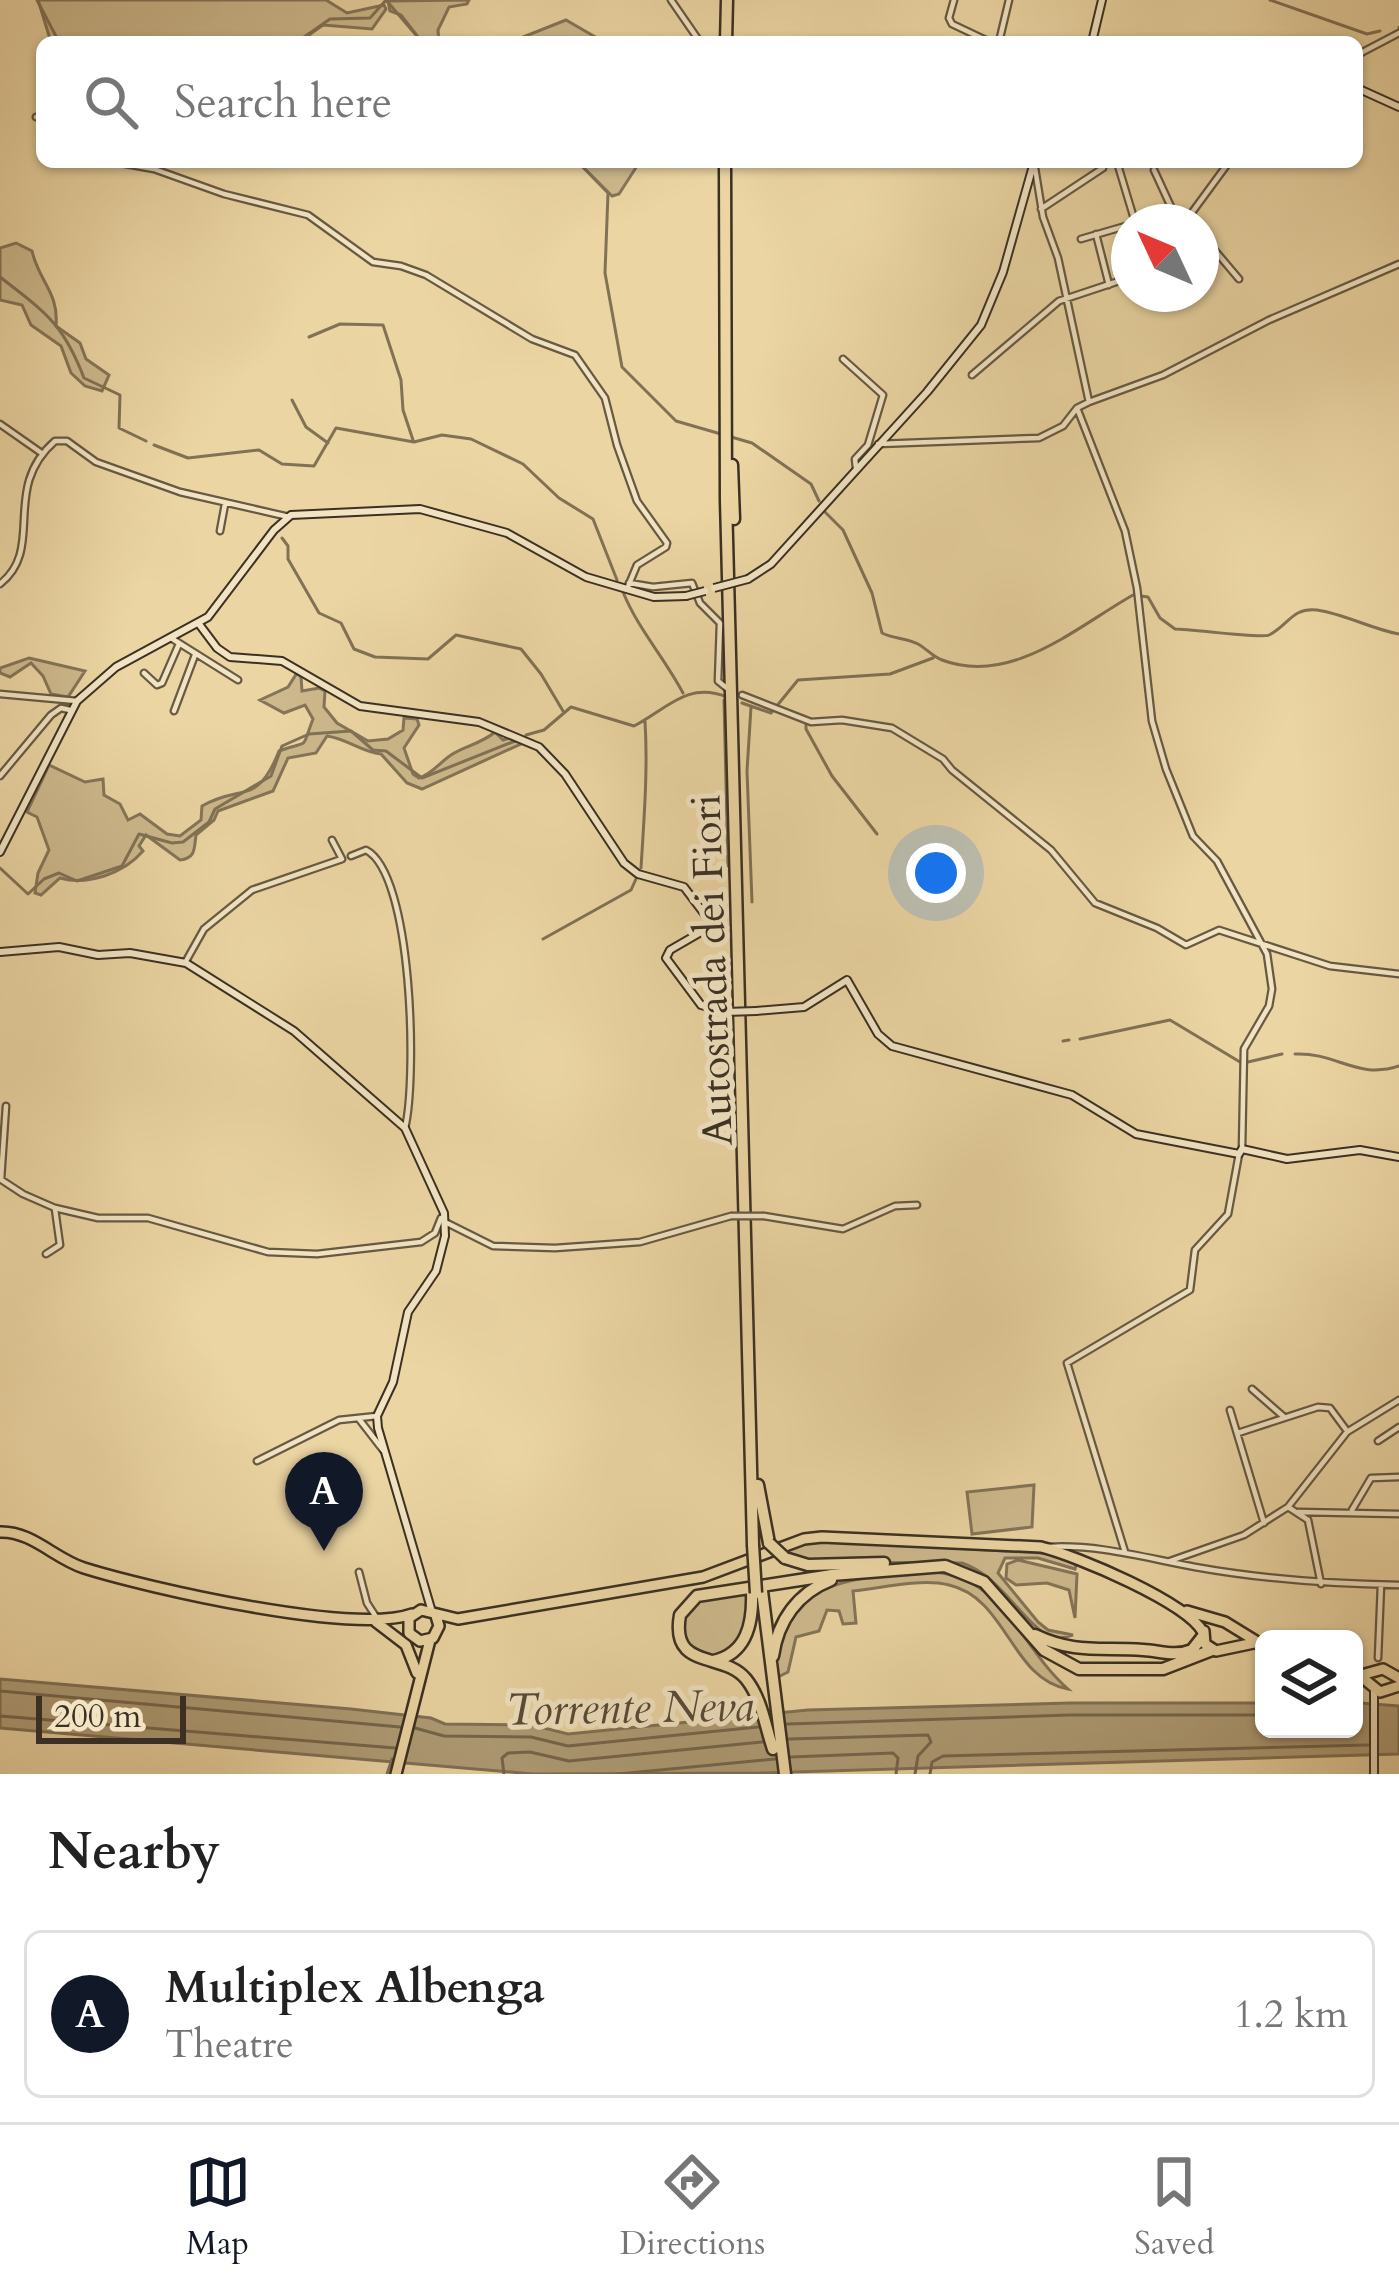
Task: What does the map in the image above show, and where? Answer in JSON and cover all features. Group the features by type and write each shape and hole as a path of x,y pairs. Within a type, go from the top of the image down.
{"highway":[{"path":"730,0 730,36"},
{"name":"Autostrada dei Fiori","path":"728,168 760,1544 754,1567 773,1749 782,1774"},
{"name":"Autostrada dei Fiori","path":"728,168 726,500 760,1544 757,1593"},
{"path":"760,1544 801,1564 905,1567"},
{"path":"773,1749 759,1703 742,1675 688,1652 679,1631 682,1610 697,1596 857,1572 945,1566 976,1577 999,1595 1054,1659 1079,1669 1163,1669 1212,1650"},
{"path":"768,1686 774,1646 790,1610 814,1588 857,1572"},
{"path":"710,1662 731,1655 744,1640 757,1593"},
{"path":"1032,1634 1074,1650 1140,1649 1176,1655 1192,1650 1203,1634"},
{"name":"Autostrada dei Fiori","path":"768,1686 782,1774"}],"main road":[{"path":"0,1532 17,1534 68,1562 97,1571 245,1605 377,1620 414,1613 458,1619 704,1577 804,1539 1041,1547 1255,1641"},
{"path":"1182,1610 1212,1650 1255,1646"},
{"path":"414,1613 407,1623 417,1677"},
{"path":"396,1774 417,1677 434,1635 434,1614"},
{"path":"377,1620 420,1641 458,1619"},
{"path":"377,1620 406,1645 417,1677"},
{"path":"1203,1634 1217,1621"},
{"path":"1228,1648 1232,1628"}],"street":[{"path":"671,0 696,36"},
{"path":"954,0 952,24 977,36"},
{"path":"1001,36 1010,0"},
{"path":"1093,36 1102,0"},
{"path":"1363,52 1399,33"},
{"path":"1363,91 1399,107"},
{"path":"144,168 308,215 373,262 427,275 532,339 582,361 605,398 637,501 667,543 637,565 628,586"},
{"path":"0,852 77,701 99,678 200,624 274,530 301,512 376,508 434,512 507,533 586,577 663,598 710,590 766,569 981,325 1003,272 1032,168"},
{"path":"1034,168 1088,402"},
{"path":"1041,209 1103,168"},
{"path":"1120,168 1128,204"},
{"path":"1198,204 1225,168"},
{"path":"1154,170 1175,204"},
{"path":"1081,238 1111,230"},
{"path":"972,375 1066,298 1109,285 1096,234"},
{"path":"1219,256 1239,280"},
{"path":"878,445 1030,440 1057,430 1088,402 1163,374 1269,320 1399,264"},
{"path":"842,359 883,394 868,445 855,459 856,468"},
{"path":"1076,409 1125,531 1138,588 1154,728 1182,813 1193,836 1217,861 1264,944 1272,989 1269,1006 1244,1049 1241,1152 1228,1214 1195,1250 1190,1290 1067,1363 1125,1552"},
{"path":"0,424 41,453"},
{"path":"0,584 21,555 24,482 41,453 55,441 68,441 96,462 225,504 289,517"},
{"path":"220,531 225,504"},
{"path":"628,586 692,583 700,603 720,623 718,681 728,689"},
{"path":"200,624 230,657 282,661 360,706 479,722 539,747 565,774 624,863 640,875 684,887 709,920 708,928 670,950 666,958 700,1005 726,1012 804,1007 847,980 878,1034 892,1046 1072,1095 1136,1134 1287,1159 1360,1150 1399,1156"},
{"path":"171,638 238,680"},
{"path":"144,673 157,685 162,683 180,643"},
{"path":"174,710 196,653"},
{"path":"0,694 77,701"},
{"path":"742,695 811,722 879,724 926,748 1051,850 1095,903 1186,945 1220,930 1347,970 1399,974"},
{"path":"0,776 51,716 61,708 70,710"},
{"path":"184,963 204,929 245,894 342,859 332,839"},
{"path":"350,856 366,850 374,853 391,885 413,1026 405,1128"},
{"path":"0,952 59,946 98,955 130,953 184,963 294,1031 405,1128 444,1218 436,1271 408,1312 393,1382 377,1417 434,1614"},
{"path":"6,1106 0,1179 56,1208 98,1218 148,1218 268,1252 317,1254 429,1240 444,1218"},
{"path":"444,1218 493,1246 555,1248 640,1242 731,1216 764,1216 843,1229 895,1206 917,1205"},
{"path":"46,1254 61,1245 56,1208"},
{"path":"1252,1389 1284,1418"},
{"path":"1170,1561 1221,1546 1288,1507 1348,1432 1399,1400"},
{"path":"1238,1433 1312,1408 1324,1409 1348,1432"},
{"path":"1230,1410 1264,1523"},
{"path":"257,1461 339,1420 377,1417"},
{"path":"359,1419 383,1450"},
{"path":"1378,1442 1397,1430"},
{"path":"1351,1512 1371,1478 1399,1478"},
{"path":"1288,1507 1308,1520 1322,1583"},
{"path":"1298,1512 1399,1514"},
{"path":"1308,1520 1315,1512"},
{"path":"1041,1547 1125,1552 1198,1568 1322,1583 1399,1585"},
{"path":"1098,1569 1097,1558 1104,1550"},
{"path":"359,1572 377,1620"},
{"path":"414,1613 426,1584"},
{"path":"1374,1774 1381,1585"}],"shaded area":[{"path":"38,0 326,0 347,13 384,5 386,9 372,29 323,25 307,36 49,36"},
{"path":"469,0 449,7 438,36 417,36 401,15 390,11 388,1"},
{"path":"566,20 594,36 526,36"},
{"path":"584,168 636,168 619,194 612,196"},
{"path":"16,243 32,251 52,296 56,326 80,343 86,359 109,375 102,391 85,386 71,373 61,346 31,325 22,305 0,300 0,248"},
{"path":"29,658 85,671 68,697 51,694 31,663 10,677 0,673 0,668"},
{"path":"297,673 302,691 325,691 324,707 337,723 368,741 388,739 403,730 404,718 417,719 419,725 404,748 419,778 495,732 503,740 513,737 523,743 422,789 407,783 381,754 327,736 316,753 288,758 273,791 218,811 196,835 189,857 180,860 146,835 139,846 143,851 116,871 94,879 60,878 41,895 35,893 49,850 37,817 27,812 49,765 85,782 103,779 104,795 120,804 128,820 140,814 167,834 180,836 201,820 202,806 256,787 279,751 305,741 313,719 305,705 284,713 260,700 288,687"},
{"path":"1034,1485 1032,1527 972,1534 967,1492"},
{"path":"814,1540 1058,1554 1077,1561 1075,1569 1038,1558 1005,1558 998,1573 1038,1622 1048,1630 1073,1635 1054,1640 988,1578 962,1563 806,1562 781,1552"},
{"path":"1018,1560 1077,1574 1075,1618 1069,1590 1047,1583 1016,1585 1006,1578 1007,1564"},
{"path":"917,1571 947,1574 989,1595 1068,1689 1034,1670 984,1605 968,1593 926,1583 853,1591 856,1623 843,1624 839,1611 827,1610 819,1631 796,1637 788,1672 776,1678 778,1646 786,1622 799,1605 839,1584"},
{"path":"749,1590 749,1613 740,1641 714,1658 690,1648 684,1623 697,1600"}],"water":[{"path":"0,1679 351,1709 431,1718 445,1724 532,1725 568,1734 808,1710 1255,1703 1255,1738 1363,1738 1363,1703 1399,1706 1399,1754 759,1773 533,1774 0,1728"}],"waterway":[{"path":"37,0 56,36"},
{"path":"306,36 330,19 370,18 386,0 417,36"},
{"path":"1270,0 1367,34 1380,31"},
{"path":"584,168 608,193 605,273 622,367 676,421 752,443 811,484 819,501"},
{"path":"0,277 51,320 84,378 120,395 119,428 146,441"},
{"path":"309,337 340,324 383,325 413,440"},
{"path":"292,400 306,427 328,443"},
{"path":"154,445 188,458 259,450 282,464 314,466 336,428 414,442 442,435 471,439 523,464 559,498 593,519 617,580"},
{"path":"824,511 843,530 872,593 882,633 914,642 942,660 968,666 1017,660 1042,650 1133,595 1148,597 1160,618 1175,629 1263,636 1302,611 1317,610 1399,634"},
{"path":"282,538 288,559 319,613 341,623 354,649 375,657 428,659 456,635 521,649 563,711"},
{"path":"623,592 683,693"},
{"path":"742,703 771,713 798,680 890,674 933,658"},
{"path":"526,735 544,730 571,707 634,726 689,695 727,697"},
{"path":"724,700 728,866"},
{"path":"751,707 747,771 752,902"},
{"path":"641,868 645,721"},
{"path":"806,723 832,776 877,834"},
{"path":"0,868 28,894 59,873 77,881 122,866 139,834 183,842 209,822 215,809 271,776 282,746 309,734 351,731 373,750 386,751 422,778 515,741"},
{"path":"543,939 631,890 636,879"},
{"path":"1080,1039 1170,1020 1240,1062"},
{"path":"1063,1041 1069,1040"},
{"path":"1248,1062 1282,1054"},
{"path":"1295,1054 1371,1070 1399,1066"},
{"path":"387,1774 392,1759"}],"place":[{"name":"Multiplex Albenga","path":"324,1551"}],"water label":[{"name":"Torrente Neva","path":"630,1708"}]}
